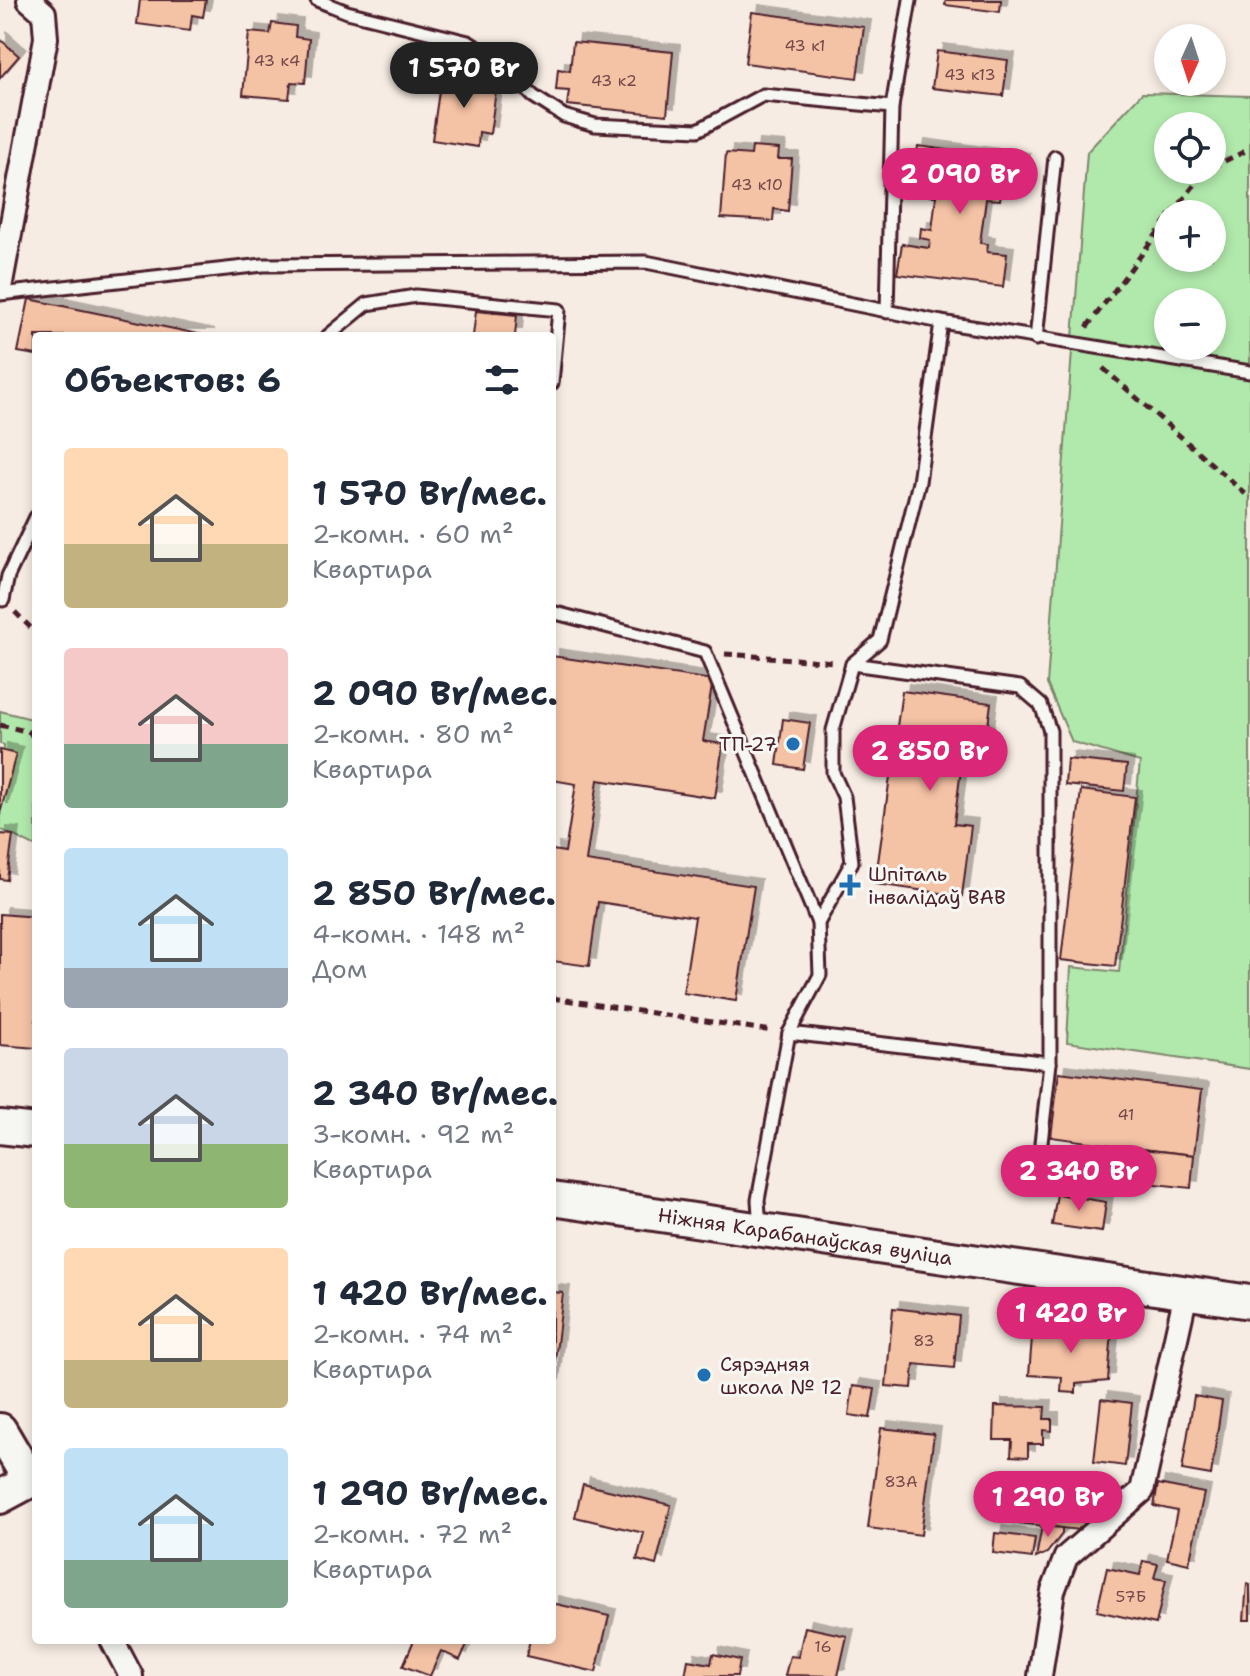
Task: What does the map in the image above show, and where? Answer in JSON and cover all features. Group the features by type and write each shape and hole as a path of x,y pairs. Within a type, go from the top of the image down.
{"main road":[{"path":"0,1127 32,1131"},
{"name":"Ніжняя Карабанаўская вуліца","path":"556,1200 1250,1302"},
{"path":"0,1430 32,1485"},
{"path":"0,1497 32,1487"}],"street":[{"path":"0,291 46,38 44,13 29,0"},
{"path":"1040,1676 1053,1591 1066,1557 1142,1491 1186,1293"},
{"path":"114,1644 131,1676"}],"lane":[{"path":"317,0 347,12 468,42 500,62 533,96 564,116 595,125 698,130 763,95 892,107"},
{"path":"887,312 892,107 910,0"},
{"path":"1036,339 1055,157"},
{"path":"0,291 263,265 646,262 941,322 1250,372"},
{"path":"333,332 367,304 416,296 559,310 556,341"},
{"path":"818,923 852,862 844,797 833,773 833,730 852,664 880,640 919,482 941,322"},
{"path":"3,600 8,576 32,525"},
{"path":"556,613 705,652 818,923 820,975 789,1033 758,1200 760,1229"},
{"path":"852,664 1020,687 1041,705 1050,731 1050,1063 1041,1143"},
{"path":"789,1033 1050,1063"}],"path":[{"path":"1226,160 1250,149"},
{"path":"1183,200 1195,184"},
{"path":"1154,238 1075,344 1250,498"},
{"path":"3,600 32,629"},
{"path":"705,652 852,664"},
{"path":"0,725 30,732 32,736"},
{"path":"556,999 789,1033"}],"green space":[{"path":"1142,93 1154,93 1154,96 1250,96 1250,1069 1067,1042 1071,967 1119,972 1140,762 1072,742 1047,684 1087,152"},
{"path":"0,711 32,719 32,845 0,829 4,745 0,744"}],"building":[{"path":"140,0 206,0 203,17 192,15 190,31 137,24"},
{"path":"946,0 1001,0 1000,12 945,5"},
{"path":"752,12 864,27 857,78 745,63"},
{"path":"272,23 296,26 295,37 309,39 305,83 291,82 289,99 243,95 249,32 270,34"},
{"path":"0,39 19,56 0,78"},
{"path":"573,42 673,52 667,115 567,105 569,91 556,90 558,69 570,71"},
{"path":"937,51 1008,60 1003,96 932,88"},
{"path":"459,72 478,75 478,81 497,83 490,134 479,132 478,147 432,140 441,77 458,79"},
{"path":"918,146 1023,160 1018,195 1001,193 1000,200 986,199 980,243 988,244 987,252 1007,254 1003,287 897,274 902,244 929,248 930,240 920,238 921,228 932,230 936,196 929,196 930,182 913,179"},
{"path":"752,147 779,149 778,159 792,159 788,211 774,209 773,221 721,218 726,153 751,155"},
{"path":"29,299 189,332 32,332 32,354 18,352"},
{"path":"476,311 517,315 515,332 473,332"},
{"path":"556,657 713,680 703,741 723,744 715,798 598,780 586,861 754,886 736,1001 683,993 695,917 598,902 589,966 556,962 556,851 565,852 576,784 556,781"},
{"path":"902,691 991,703 982,772 961,769 954,824 971,826 962,896 875,884"},
{"name":"ТП-27","path":"783,719 810,723 803,769 777,765"},
{"path":"0,750 16,754 1,810 0,810"},
{"path":"1067,759 1127,765 1124,791 1065,785"},
{"path":"1081,790 1135,797 1115,966 1061,960"},
{"path":"0,834 13,835 7,880 0,879"},
{"path":"0,914 32,917 32,1048 0,1045"},
{"path":"1059,1072 1202,1090 1194,1155 1133,1148 1131,1158 1109,1156 1110,1145 1051,1137"},
{"path":"1133,1148 1194,1155 1191,1188 1129,1181"},
{"path":"1057,1194 1106,1202 1102,1232 1052,1225"},
{"path":"556,1292 563,1293 556,1353"},
{"path":"893,1308 959,1316 954,1368 914,1364 912,1388 886,1386"},
{"path":"1033,1325 1112,1330 1108,1381 1076,1384 1076,1393 1061,1392 1062,1377 1029,1375"},
{"path":"853,1386 875,1389 870,1418 849,1415"},
{"path":"1194,1396 1222,1401 1211,1475 1182,1470"},
{"path":"1101,1399 1132,1403 1125,1466 1094,1462"},
{"path":"995,1406 1045,1407 1044,1419 1052,1419 1052,1431 1043,1430 1043,1444 1028,1444 1028,1457 1011,1456 1012,1440 994,1440"},
{"path":"881,1428 934,1434 921,1535 868,1528"},
{"path":"583,1484 671,1505 656,1565 637,1560 644,1533 575,1517"},
{"path":"1158,1484 1204,1493 1189,1564 1167,1559 1177,1511 1154,1506"},
{"path":"1003,1487 1092,1497 1088,1531 1000,1521"},
{"path":"1042,1526 1062,1528 1062,1534 1047,1553 1036,1558"},
{"path":"995,1533 1035,1538 1032,1558 993,1553"},
{"path":"1143,1561 1158,1564 1154,1578 1166,1580 1156,1624 1097,1611 1107,1568 1140,1575"},
{"path":"1247,1584 1250,1585 1250,1620 1244,1620"},
{"path":"556,1604 609,1616 596,1672 526,1656 529,1644 556,1644"},
{"path":"805,1627 847,1636 838,1676 785,1675 790,1656 798,1657"},
{"path":"412,1644 467,1644 460,1660 441,1651 430,1676 403,1666"},
{"path":"713,1654 740,1660 737,1676 685,1676 688,1660 711,1664"}],"place":[{"name":"ТП-27","path":"793,744"},
{"name":"Шпіталь інвалідаў ВАВ","path":"850,885"},
{"name":"Сярэдняя школа № 12","path":"704,1375"}]}
